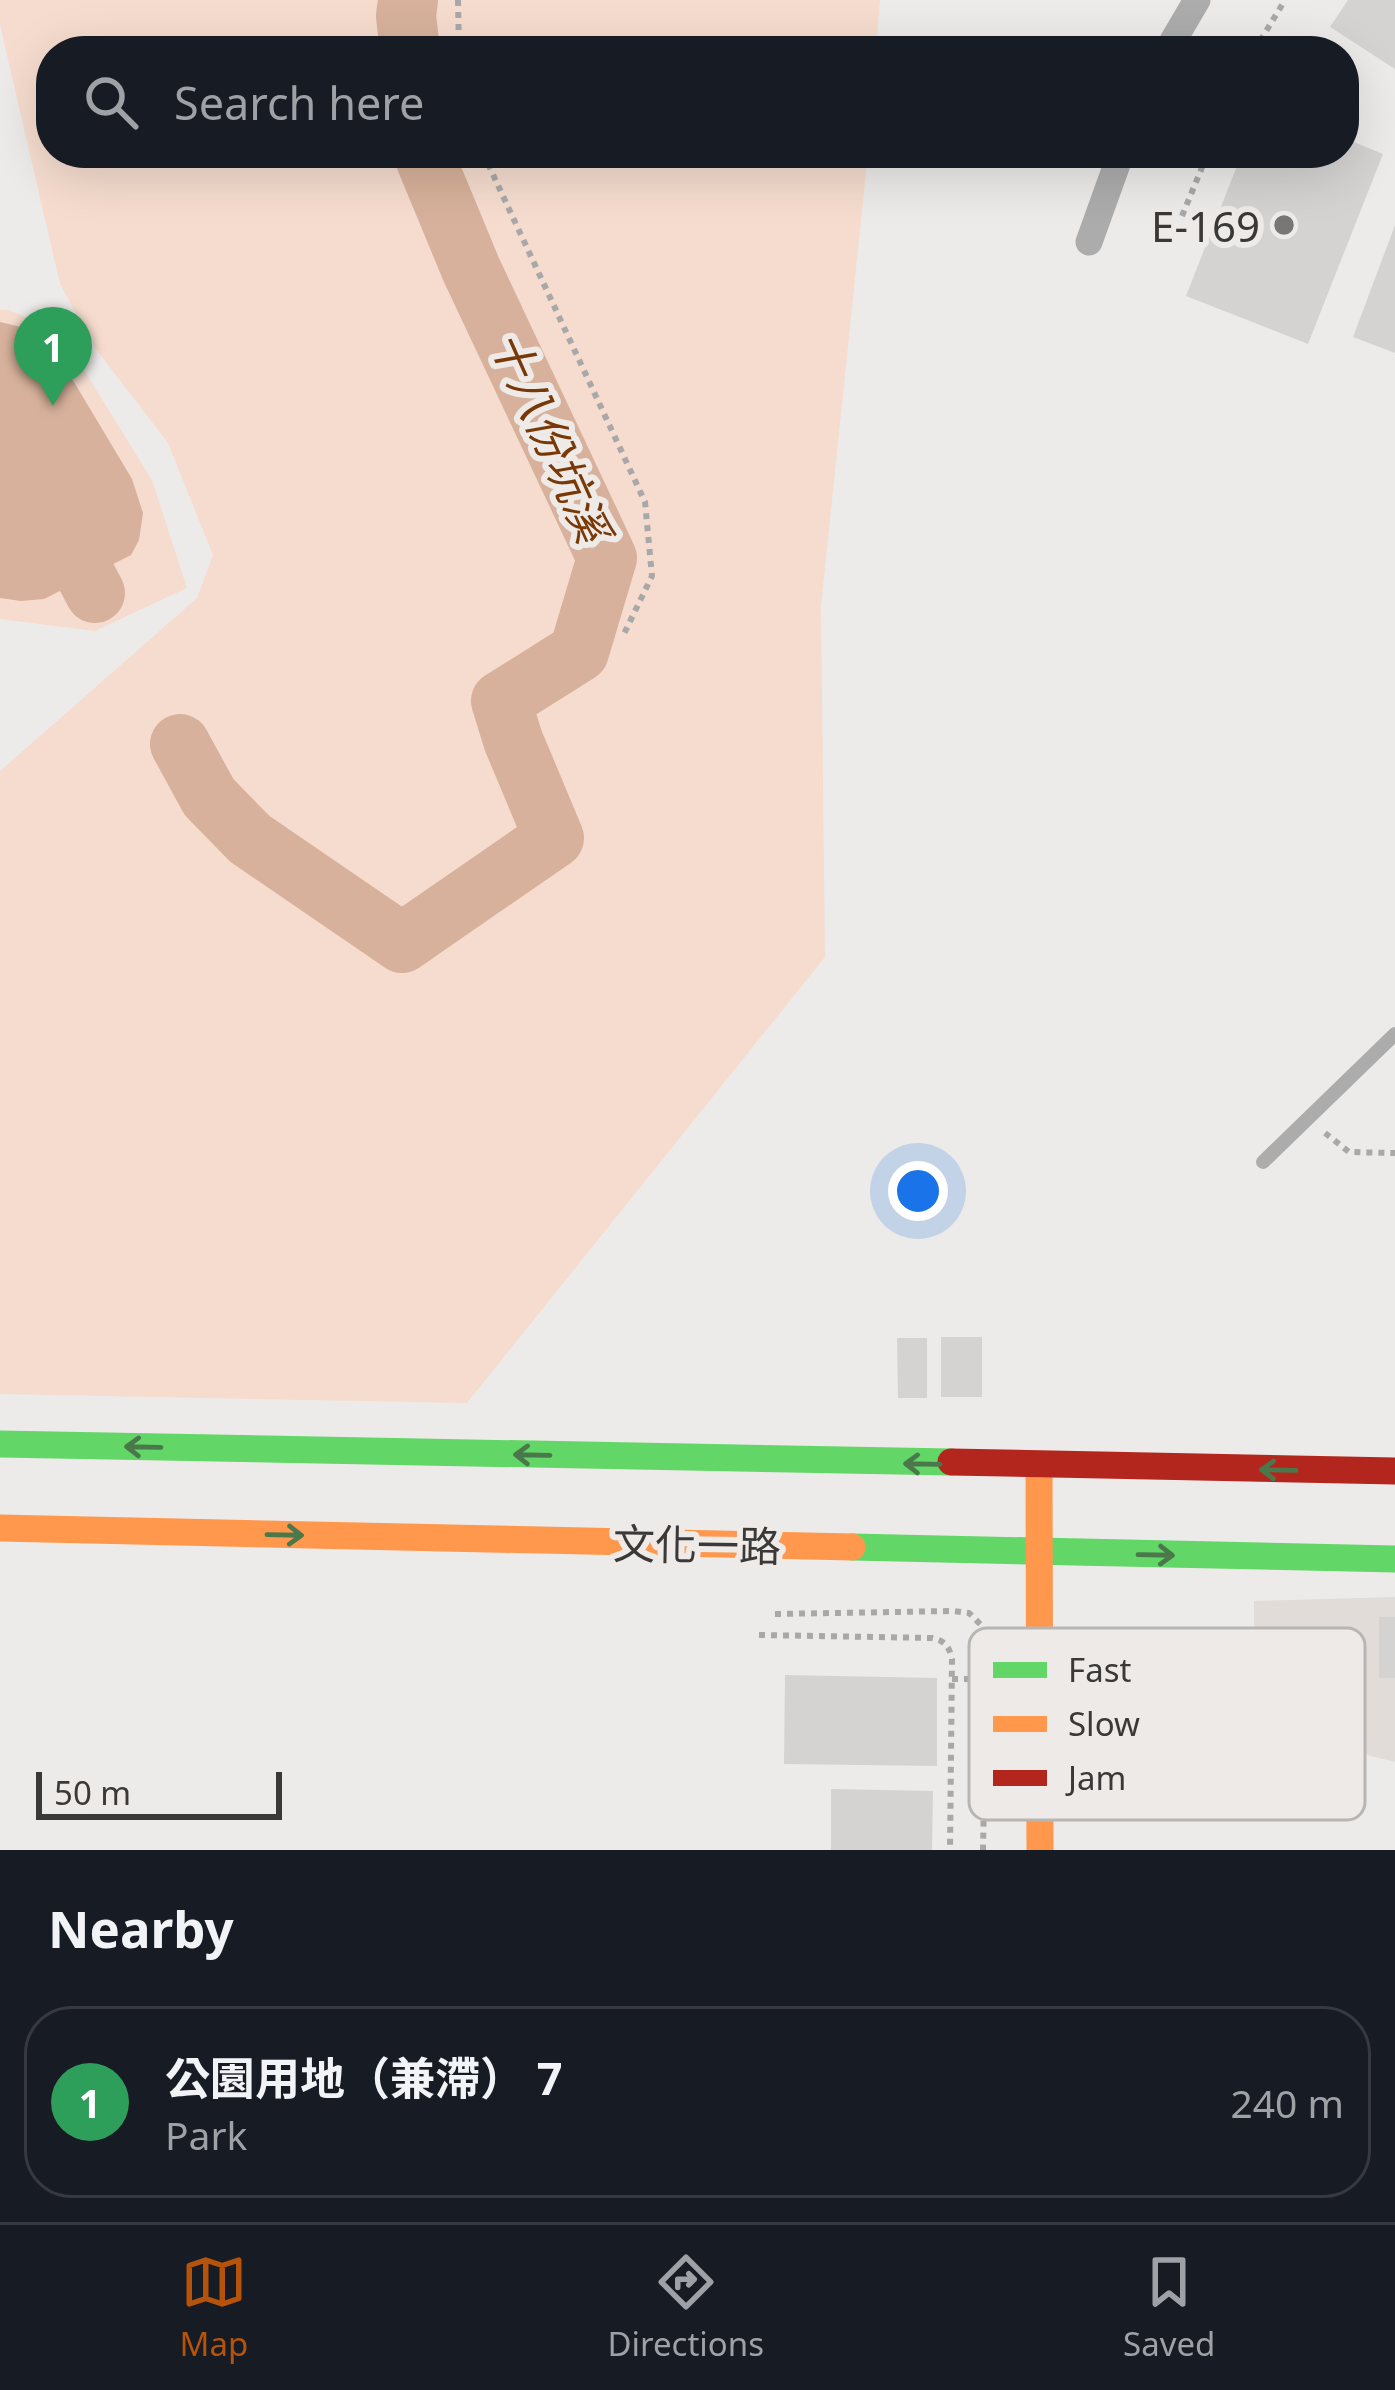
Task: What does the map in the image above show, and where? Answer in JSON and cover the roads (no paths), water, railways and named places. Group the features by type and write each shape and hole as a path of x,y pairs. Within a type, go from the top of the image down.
{"street":[{"path":"1176,36 1197,0"},
{"path":"1089,242 1116,168"},
{"name":"文化一路","path":"0,1444 1395,1472"},
{"path":"1039,1628 1040,1466"},
{"name":"文化一路","path":"0,1528 1395,1559"},
{"path":"1040,1820 1040,1850"}],"lane":[{"path":"1263,1162 1395,1034"}],"waterway":[{"name":"十八份坑溪","path":"408,0 408,36"},
{"name":"十八份坑溪","path":"180,744 209,797 250,839 402,943 554,838 501,701 579,652 607,558 471,269 429,168"},
{"name":"十八份坑溪","path":"87,578 95,593"}],"place":[{"name":"E-169","path":"1284,225"},
{"name":"公園用地（兼滯） 7","path":"53,406"}]}
